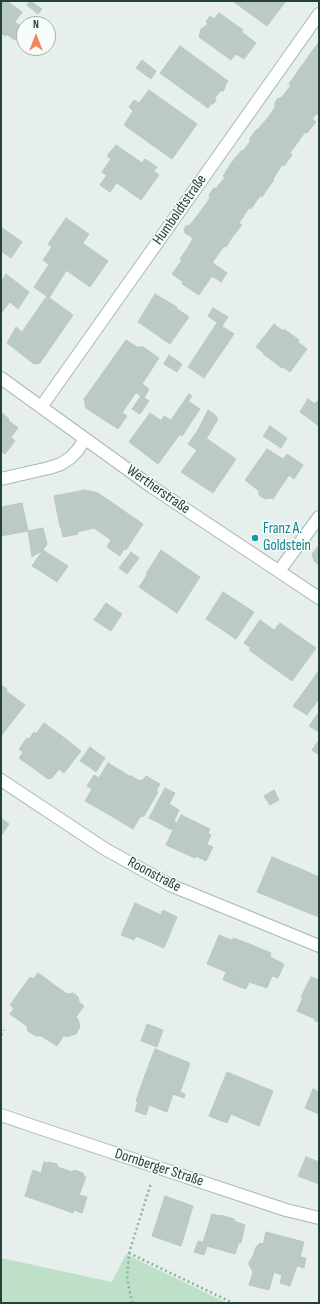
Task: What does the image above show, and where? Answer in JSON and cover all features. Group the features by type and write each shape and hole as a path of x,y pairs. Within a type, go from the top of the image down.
{"street":[{"name":"Humboldtstraße","path":"41,407 319,14"},
{"name":"Wertherstraße","path":"1,378 158,491 319,598"},
{"path":"1,479 61,464 77,451 85,439"},
{"path":"279,571 319,517"},
{"name":"Roonstraße","path":"1,780 105,849 170,886 319,946"},
{"name":"Dornberger Straße","path":"1,1115 36,1128 286,1210 319,1218"}],"path":[{"path":"1,1035 4,1030"},
{"path":"132,1303 127,1278 129,1253 156,1167"},
{"path":"129,1253 233,1303"}],"green space":[{"path":"126,1254 227,1303 1,1303 1,1258 112,1282"}],"building":[{"path":"1,1 7,1 22,12 19,16 16,16 16,20 5,36 1,33"},
{"path":"30,1 42,9 38,14 27,5"},
{"path":"286,1 267,26 234,2"},
{"path":"219,13 243,30 242,32 256,43 244,59 236,54 231,60 199,37 201,29 208,24 206,22 210,16 214,19"},
{"path":"15,22 16,23 15,40 6,34"},
{"path":"319,42 319,55 313,50"},
{"path":"180,46 228,81 223,91 220,91 215,98 216,101 208,108 160,73"},
{"path":"313,50 319,55 319,87 298,71"},
{"path":"142,60 156,71 151,79 136,68"},
{"path":"298,71 319,87 319,115 316,114 312,119 282,97 291,85 289,84"},
{"path":"149,90 197,124 172,159 124,125 133,111 129,107 134,100 139,103"},
{"path":"282,97 316,122 307,133 305,132 298,142 267,119 275,107 277,99"},
{"path":"267,119 298,142 290,153 292,155 284,166 250,142 250,138"},
{"path":"250,142 282,165 268,188 232,162"},
{"path":"116,145 142,163 145,159 157,167 154,171 159,175 141,200 102,172 111,159 107,156"},
{"path":"232,162 268,188 251,209 218,186 225,177 223,176"},
{"path":"107,175 117,182 110,192 100,185"},
{"path":"218,186 249,208 239,223 242,225 233,236 200,212 210,198 209,195 214,188 217,188"},
{"path":"200,212 233,236 226,247 224,246 212,263 189,246 193,238 185,233 184,229 186,226 190,225"},
{"path":"66,218 89,234 83,243 60,227"},
{"path":"1,227 22,242 11,258 1,251"},
{"path":"60,227 74,237 62,254 48,244"},
{"path":"74,237 108,261 90,287 56,263"},
{"path":"189,246 227,273 221,282 212,276 199,295 182,284 183,282 172,274 182,260 180,259"},
{"path":"52,247 62,254 56,263 52,261 49,265 43,260"},
{"path":"52,261 66,271 61,279 46,269"},
{"path":"46,269 61,279 49,298 34,287"},
{"path":"6,274 29,292 18,309 10,302 13,298 1,288 1,282"},
{"path":"1,288 13,298 1,313"},
{"path":"155,294 177,307 176,308 189,317 170,344 138,322"},
{"path":"47,296 73,315 40,363 34,364 7,343 16,327 22,332"},
{"path":"213,308 228,317 222,326 208,316"},
{"path":"217,323 234,334 204,378 188,367"},
{"path":"274,324 299,340 298,342 307,349 290,372 283,367 282,368 256,347"},
{"path":"126,340 137,347 143,347 159,358 142,384 149,389 144,398 104,371"},
{"path":"169,355 182,364 177,372 164,364"},
{"path":"104,371 136,392 122,413 127,416 118,429 86,408 84,399"},
{"path":"189,394 192,396 188,401 200,409 182,436 161,421 164,416 171,420"},
{"path":"141,396 149,401 140,414 132,409"},
{"path":"308,399 315,404 317,401 319,403 319,426 300,412"},
{"path":"208,410 218,419 208,436 198,430"},
{"path":"1,412 18,428 11,437 15,441 5,454 1,451"},
{"path":"150,413 180,434 158,464 129,442"},
{"path":"270,426 287,438 281,448 263,436"},
{"path":"198,430 208,436 197,450 188,444"},
{"path":"206,438 236,459 213,493 181,472"},
{"path":"267,449 283,459 287,454 303,465 294,479 289,475 273,499 265,499 259,495 259,491 245,480"},
{"path":"85,490 98,493 111,502 94,528 77,532 78,534 63,537 54,496"},
{"path":"111,502 143,524 126,550 124,549 120,556 107,547 111,540 94,528"},
{"path":"22,503 28,531 1,536 1,507"},
{"path":"43,528 47,544 43,550 32,557 28,531"},
{"path":"319,545 319,565 314,561 312,554"},
{"path":"43,550 52,556 42,572 32,566"},
{"path":"161,550 200,577 177,613 139,587"},
{"path":"131,552 139,558 127,574 119,568"},
{"path":"52,556 68,566 57,582 42,572"},
{"path":"223,592 254,612 236,639 206,619"},
{"path":"106,603 122,614 111,631 94,620"},
{"path":"260,620 267,625 251,648 244,643"},
{"path":"280,623 316,648 292,681 249,650 267,625 274,630"},
{"path":"319,670 319,688 311,682"},
{"path":"311,682 319,688 319,699 307,715 293,706"},
{"path":"1,685 7,689 6,691 25,705 1,736"},
{"path":"319,712 319,732 309,726"},
{"path":"44,723 62,736 36,770 19,758 23,752 19,749 27,738 29,739 34,732 36,734"},
{"path":"62,736 81,751 64,773 59,769 52,778 48,779 36,770"},
{"path":"319,740 319,755 312,750"},
{"path":"90,747 98,753 88,766 80,761"},
{"path":"98,753 105,758 96,772 88,766"},
{"path":"108,763 131,777 108,814 85,801 92,789 87,786 94,775 99,778"},
{"path":"131,776 142,781 146,776 160,784 156,791 158,792 144,816 140,817 133,829 108,814"},
{"path":"165,788 175,793 159,823 149,818"},
{"path":"274,790 279,800 270,805 264,796"},
{"path":"169,804 179,810 174,821 172,820 168,828 159,823"},
{"path":"181,815 210,829 208,833 211,835 207,844 203,843 195,858 166,845 173,830 168,828 172,820 177,823"},
{"path":"1,818 9,824 1,836"},
{"path":"203,843 213,847 206,861 196,856"},
{"path":"272,857 303,870 289,905 257,892"},
{"path":"303,870 319,877 319,917 289,905"},
{"path":"135,903 161,915 163,910 177,917 164,948 136,936 134,940 121,935"},
{"path":"219,935 231,940 234,938 252,945 235,985 223,980 226,972 207,964"},
{"path":"252,945 271,953 270,957 284,964 278,978 272,976 267,988 249,982 246,989 235,985"},
{"path":"38,973 67,994 73,993 78,997 79,1002 84,1006 76,1017 80,1027 76,1034 66,1037 64,1035 57,1046 41,1036 36,1036 28,1031 27,1026 10,1014 14,1008 10,1005 30,977 33,979"},
{"path":"311,977 319,980 319,1022 297,1011 303,997 301,997"},
{"path":"147,1024 163,1030 157,1047 141,1041"},
{"path":"155,1049 190,1063 182,1087 145,1075"},
{"path":"227,1072 273,1091 259,1126 231,1114 227,1123 209,1116"},
{"path":"145,1075 182,1087 180,1092 185,1094 184,1098 173,1094 167,1112 149,1105 146,1115 135,1111 138,1102 136,1101"},
{"path":"313,1089 319,1092 319,1114 305,1108"},
{"path":"306,1157 319,1162 319,1184 298,1176"},
{"path":"44,1162 57,1164 58,1167 72,1172 74,1170 83,1173 86,1177 79,1195 87,1197 82,1213 74,1210 73,1213 25,1196 33,1170 41,1173"},
{"path":"165,1196 193,1206 181,1246 152,1236"},
{"path":"212,1214 234,1219 234,1221 245,1225 241,1243 239,1242 235,1254 207,1246 204,1255 194,1252 198,1241 203,1242"},
{"path":"266,1232 304,1242 300,1257 306,1258 304,1268 297,1266 290,1286 280,1283 282,1275 274,1272 269,1290 249,1285 253,1272 249,1262 256,1247 260,1243 263,1244"}],"place":[{"name":"Franz A. Goldstein","path":"255,538"}]}
